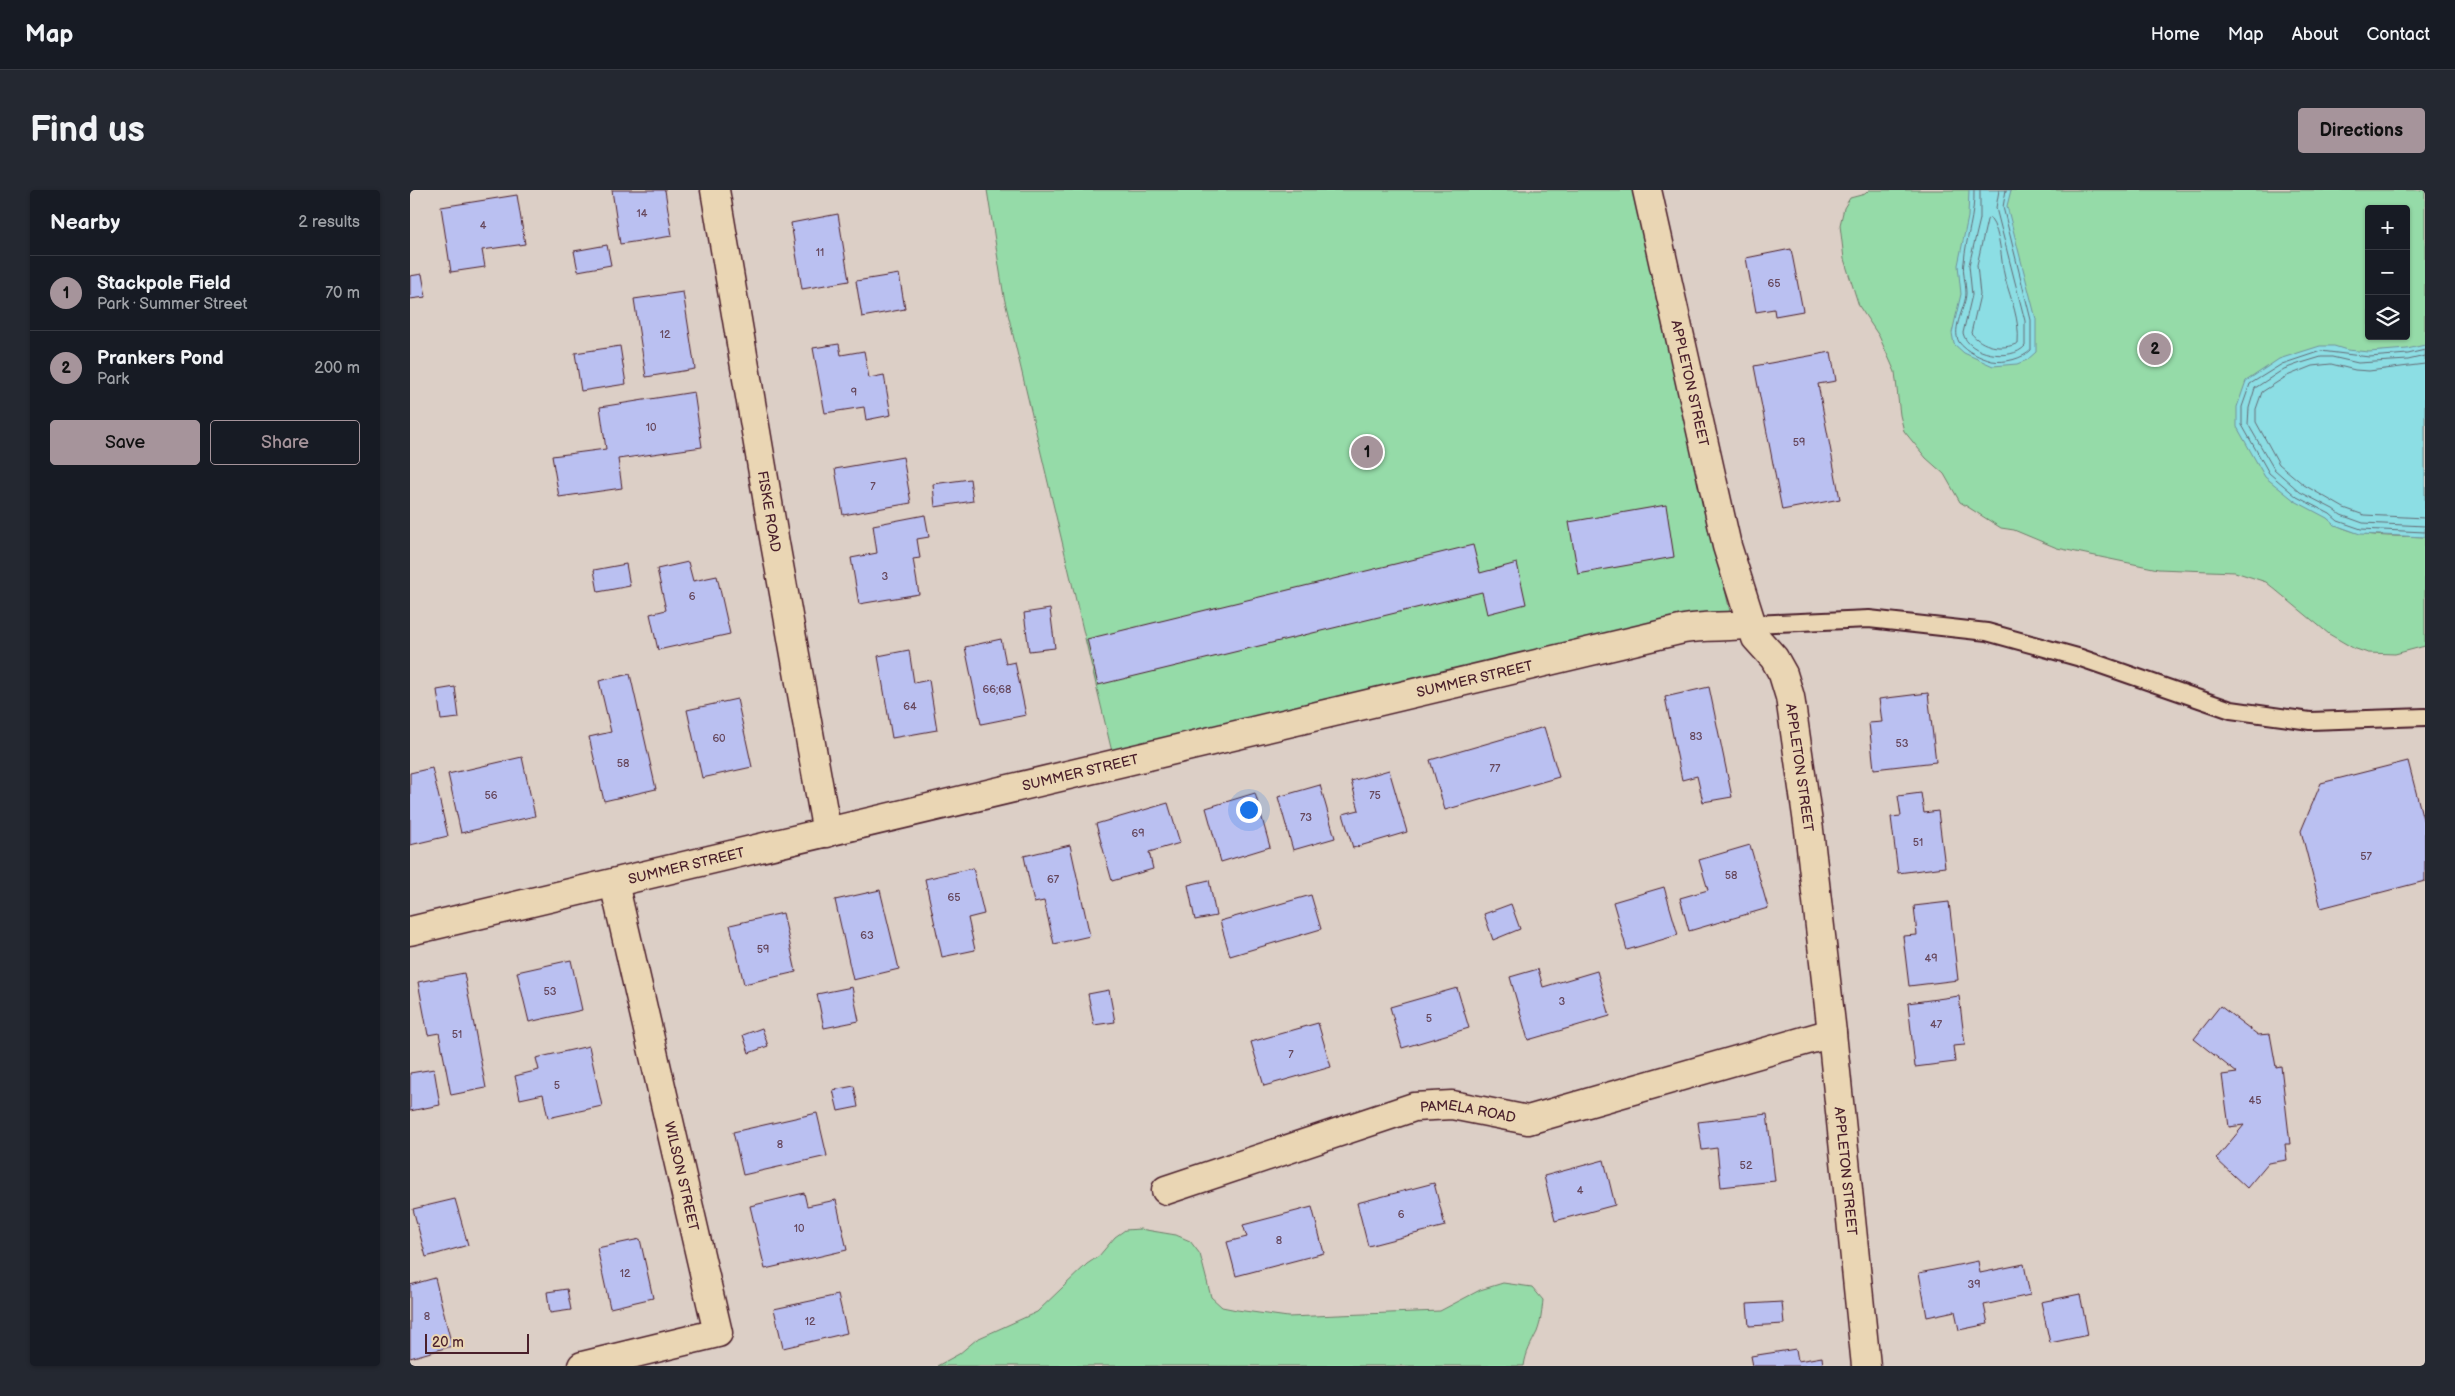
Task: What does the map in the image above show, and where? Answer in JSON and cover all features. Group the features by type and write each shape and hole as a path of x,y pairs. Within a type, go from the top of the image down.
{"street":[{"name":"FISKE ROAD","path":"716,190 773,532 827,833"},
{"name":"APPLETON STREET","path":"1647,190 1727,546 1756,638 1774,658 1783,674 1790,697 1809,830 1866,1366"},
{"name":"SUMMER STREET","path":"410,931 1684,629 1704,625 1732,627 1752,624"},
{"name":"WILSON STREET","path":"582,1366 718,1333 614,883"},
{"name":"PAMELA ROAD","path":"1166,1190 1414,1107 1452,1105 1528,1120 1832,1033"}],"lane":[{"path":"1752,624 1868,618 1987,632 2082,658 2231,710 2310,721 2425,718"}],"green space":[{"path":"987,190 1634,190 1731,616 1112,752 1004,297"},
{"path":"1869,190 2425,190 2425,532 2327,518 2348,530 2361,533 2425,537 2425,646 2395,654 2368,653 2353,648 2329,634 2266,582 2235,572 2158,569 2057,548 2014,530 2001,528 1960,502 1944,474 1926,458 1904,431 1900,415 1895,372 1879,336 1859,306 1844,259 1840,225 1844,208 1850,198 1865,194"},
{"path":"1140,1229 1176,1235 1190,1241 1200,1254 1211,1297 1222,1307 1288,1317 1440,1311 1480,1290 1503,1283 1532,1287 1543,1300 1541,1316 1537,1332 1527,1352 1524,1366 937,1366 959,1354 977,1339 1037,1312 1087,1264 1099,1256 1115,1237 1125,1230"}],"water":[{"path":"1969,190 2011,190 2007,206 2036,319 2036,352 2027,360 2017,364 1993,366 1964,353 1954,344 1952,333 1961,294 1958,265 1968,217"},
{"path":"2425,345 2425,537 2360,534 2335,525 2327,518 2295,501 2265,477 2237,427 2237,407 2246,381 2279,359 2320,346 2334,346 2347,350 2369,352 2407,349"}],"building":[{"path":"612,190 665,190 672,236 620,244"},
{"path":"517,195 525,244 482,250 485,267 451,272 441,207"},
{"path":"838,214 849,281 802,289 791,223"},
{"path":"607,245 611,265 578,271 574,251"},
{"path":"1791,249 1803,311 1775,316 1774,309 1756,312 1746,258"},
{"path":"422,274 426,297 410,299 410,276"},
{"path":"899,274 905,309 862,317 856,281"},
{"path":"683,292 695,369 646,377 634,299"},
{"path":"839,344 841,355 864,351 869,378 884,375 891,415 866,420 864,407 825,413 813,348"},
{"path":"620,346 626,384 581,391 575,353"},
{"path":"1831,352 1836,381 1818,384 1840,499 1782,510 1754,366"},
{"path":"694,392 702,447 618,459 622,488 559,497 552,456 606,449 600,407"},
{"path":"903,457 911,503 843,515 835,469"},
{"path":"970,479 973,501 935,507 933,484"},
{"path":"1666,505 1674,557 1578,574 1569,522"},
{"path":"925,515 929,537 917,539 920,558 913,559 919,594 859,604 851,558 877,553 873,525"},
{"path":"1473,545 1480,573 1517,563 1526,604 1487,614 1482,592 1098,685 1087,639"},
{"path":"688,562 693,581 717,576 730,634 658,650 650,614 666,610 657,569"},
{"path":"626,564 630,586 598,592 594,570"},
{"path":"1050,609 1055,648 1029,651 1024,613"},
{"path":"1001,639 1006,664 1015,662 1026,715 981,724 965,647"},
{"path":"909,650 914,683 929,680 937,730 892,738 878,656"},
{"path":"630,674 656,789 604,801 589,737 611,732 599,681"},
{"path":"455,687 459,718 441,720 437,690"},
{"path":"1709,687 1732,797 1703,802 1697,776 1682,780 1665,697"},
{"path":"1928,693 1936,762 1874,769 1869,723 1882,722 1879,699"},
{"path":"737,699 752,767 702,778 687,710"},
{"path":"1544,727 1559,777 1445,810 1430,760"},
{"path":"522,757 535,816 461,833 448,774"},
{"path":"2408,761 2425,827 2425,881 2321,908 2301,831 2321,783"},
{"path":"432,768 448,836 410,845 410,773"},
{"path":"1389,770 1407,832 1353,848 1343,814 1359,810 1351,781"},
{"path":"1320,785 1335,838 1293,850 1278,797"},
{"path":"1255,793 1270,847 1221,862 1206,808"},
{"path":"1921,793 1924,813 1938,811 1945,867 1898,873 1891,817 1901,816 1898,796"},
{"path":"1168,803 1180,843 1149,852 1153,869 1112,881 1096,824"},
{"path":"1070,845 1090,936 1054,944 1044,901 1034,903 1024,856"},
{"path":"1750,845 1768,908 1689,931 1680,898 1708,890 1699,860"},
{"path":"973,868 984,914 968,918 975,950 942,957 925,879"},
{"path":"1209,880 1216,916 1195,920 1188,885"},
{"path":"1664,887 1678,935 1627,950 1613,902"},
{"path":"880,890 899,969 853,980 835,900"},
{"path":"1311,895 1321,929 1230,956 1220,921"},
{"path":"1949,902 1958,980 1909,986 1903,936 1917,935 1914,906"},
{"path":"1511,904 1520,929 1493,940 1484,914"},
{"path":"783,913 796,972 744,984 730,925"},
{"path":"571,960 582,1010 529,1022 517,972"},
{"path":"1538,969 1543,987 1597,971 1610,1016 1528,1040 1510,977"},
{"path":"464,973 486,1088 451,1095 439,1033 428,1035 418,982"},
{"path":"852,987 859,1021 824,1028 817,994"},
{"path":"1457,988 1469,1028 1402,1048 1390,1007"},
{"path":"1109,990 1115,1022 1094,1025 1088,994"},
{"path":"1959,996 1965,1045 1953,1046 1955,1062 1915,1067 1908,1003"},
{"path":"2220,1006 2258,1035 2270,1034 2276,1067 2281,1066 2290,1144 2285,1144 2287,1160 2268,1163 2247,1188 2216,1159 2244,1125 2229,1127 2222,1075 2237,1073 2194,1039"},
{"path":"1318,1023 1331,1067 1264,1086 1251,1042"},
{"path":"762,1028 768,1046 749,1053 743,1035"},
{"path":"589,1046 602,1106 548,1118 543,1094 520,1099 515,1076 539,1070 536,1058"},
{"path":"434,1069 440,1105 410,1111 410,1073"},
{"path":"854,1086 858,1107 838,1111 833,1090"},
{"path":"817,1113 827,1156 743,1175 733,1132"},
{"path":"1767,1114 1775,1181 1721,1187 1717,1148 1702,1150 1698,1122"},
{"path":"1604,1160 1615,1205 1555,1221 1544,1176"},
{"path":"1434,1183 1445,1226 1368,1246 1357,1203"},
{"path":"804,1193 807,1206 836,1200 847,1250 765,1269 750,1206"},
{"path":"455,1199 468,1245 426,1257 413,1209"},
{"path":"1312,1207 1324,1253 1236,1276 1227,1242 1247,1237 1243,1225"},
{"path":"640,1239 653,1298 610,1308 597,1248"},
{"path":"1978,1261 1980,1273 2024,1264 2030,1295 1984,1305 1988,1324 1959,1330 1955,1311 1927,1317 1919,1273"},
{"path":"435,1278 452,1346 410,1358 410,1285"},
{"path":"567,1289 571,1310 550,1313 547,1292"},
{"path":"2080,1294 2088,1335 2050,1343 2041,1302"},
{"path":"838,1295 847,1333 783,1348 774,1309"},
{"path":"1782,1302 1784,1324 1749,1326 1747,1304"},
{"path":"1796,1349 1798,1361 1822,1357 1823,1366 1753,1366 1751,1356"}],"place":[{"name":"Prankers Pond","path":"2155,349"},
{"name":"Stackpole Field","path":"1367,452"}]}
